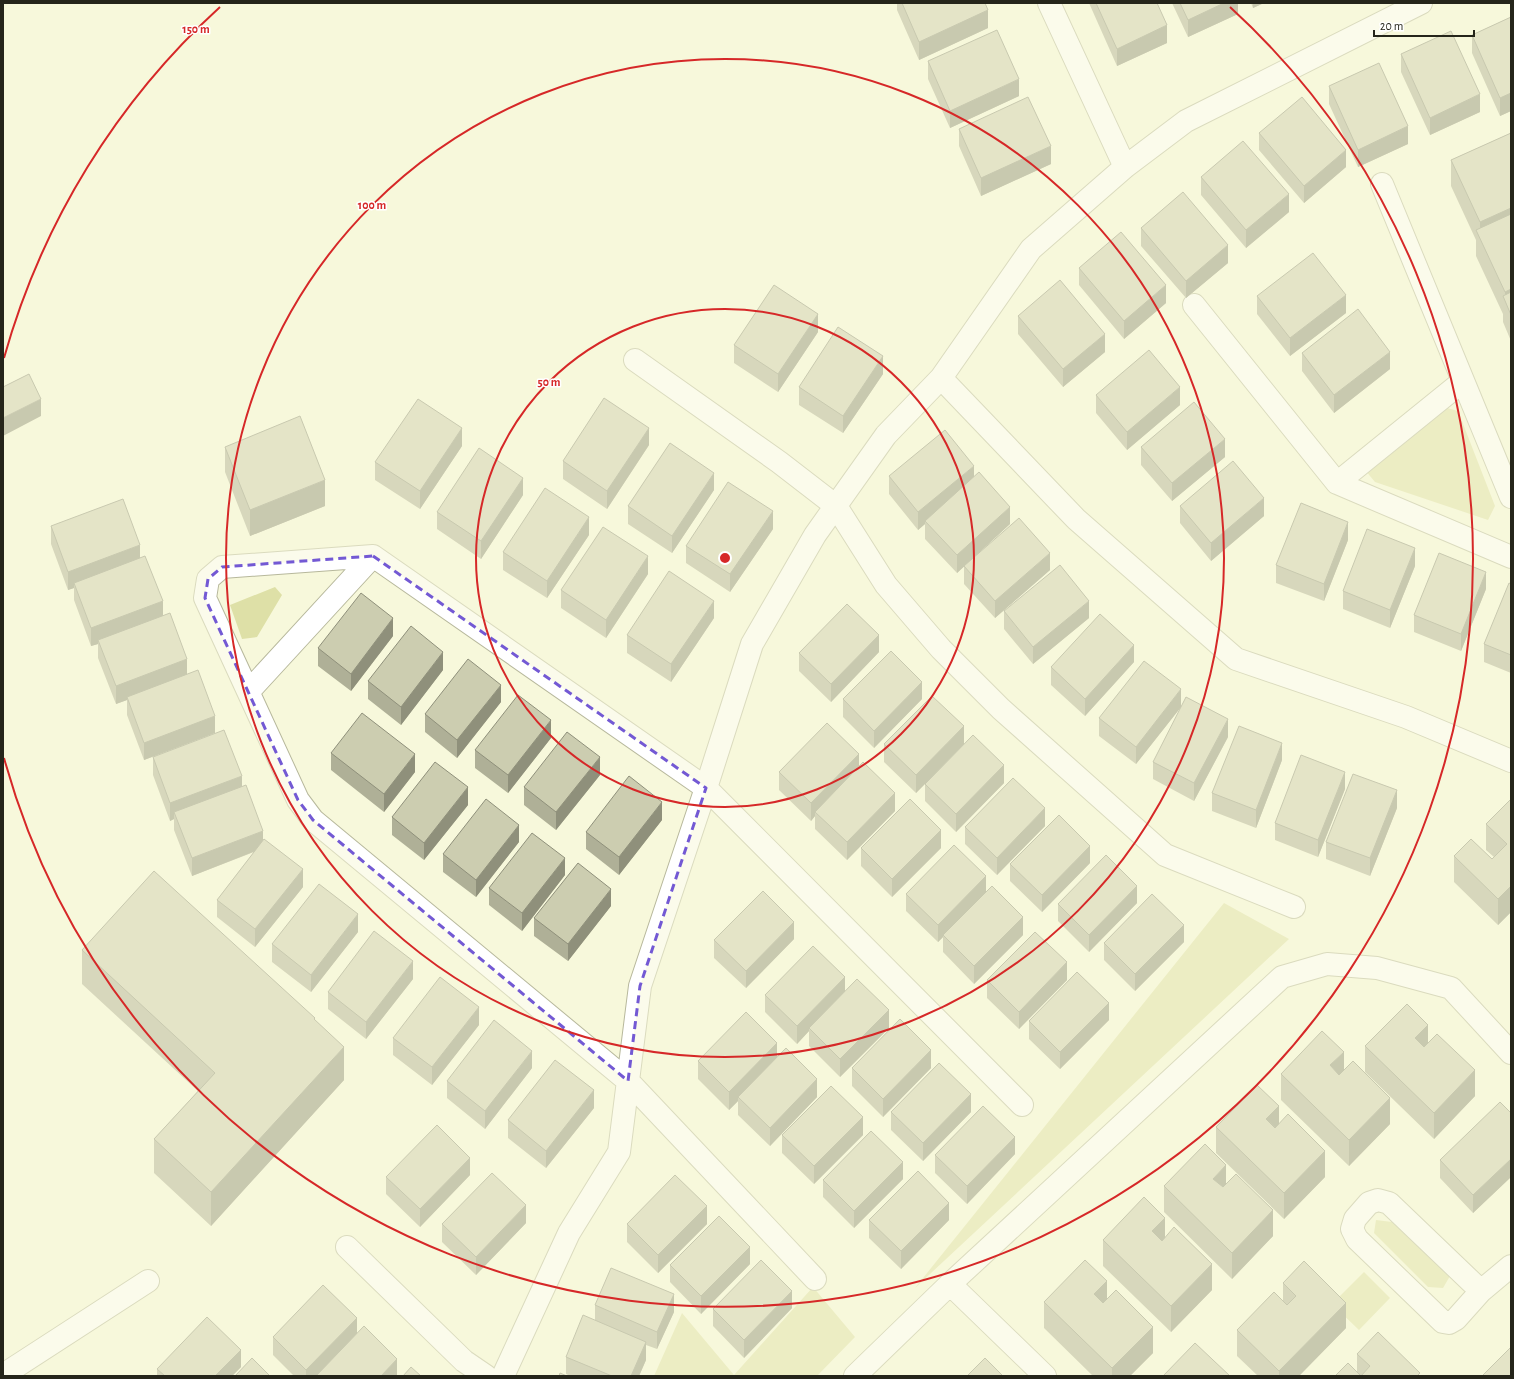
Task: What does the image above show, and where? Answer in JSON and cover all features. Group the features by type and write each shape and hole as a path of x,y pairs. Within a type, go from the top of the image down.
{"street":[{"path":"1049,3 1125,167"},
{"path":"503,1376 569,1233 618,1152 640,986 752,644 815,535 886,435 941,378 1031,249 1125,167 1186,121 1421,3"},
{"path":"1382,184 1511,497"},
{"path":"1194,305 1337,484 1511,557"},
{"path":"636,360 778,462 836,506 886,586 941,649 1001,709 1166,855 1294,907"},
{"path":"941,378 1076,519 1236,658 1406,717 1511,762"},
{"path":"1337,484 1463,381"},
{"path":"249,691 373,556"},
{"path":"815,1279 628,1081 313,820 298,800 205,598 208,579 222,567 373,556 706,788 1022,1105"},
{"path":"855,1376 950,1284 1282,977 1327,964 1377,968 1451,988 1511,1053"},
{"path":"1481,1291 1389,1203 1378,1200 1369,1203 1354,1219 1352,1229 1356,1239 1443,1322 1449,1323 1456,1319 1481,1291 1511,1266"},
{"path":"347,1247 464,1361 486,1376"},
{"path":"3,1375 148,1281"},
{"path":"950,1284 1045,1376"}],"highlighted area":[{"path":"373,556 706,788 640,986 628,1081 313,820 298,800 205,598 208,579 222,567"}],"green space":[{"path":"1447,408 1458,411 1495,506 1488,520 1375,482 1365,470"},
{"path":"275,587 282,595 257,637 242,639 230,605"},
{"path":"1224,903 1289,939 915,1288"},
{"path":"1376,1220 1392,1222 1450,1276 1443,1288 1428,1287 1374,1233"},
{"path":"1364,1272 1390,1298 1359,1330 1332,1304"},
{"path":"813,1287 855,1337 817,1376 654,1376 682,1313 734,1375"}],"building":[{"path":"902,3 985,3 988,10 919,42"},
{"path":"1096,3 1157,3 1167,25 1117,49"},
{"path":"1180,3 1224,3 1188,20"},
{"path":"1511,17 1511,93 1500,98 1472,35"},
{"path":"997,30 1019,79 950,111 928,61"},
{"path":"1451,31 1480,94 1430,118 1401,54"},
{"path":"1379,63 1408,126 1358,150 1329,86"},
{"path":"1028,97 1051,146 981,178 959,129"},
{"path":"1302,97 1346,150 1304,186 1259,133"},
{"path":"1511,133 1511,208 1480,222 1451,160"},
{"path":"1243,141 1289,194 1246,230 1201,177"},
{"path":"1183,192 1228,245 1186,281 1141,228"},
{"path":"1511,214 1511,289 1505,292 1476,230"},
{"path":"1121,232 1166,285 1124,321 1079,268"},
{"path":"1313,253 1346,295 1290,338 1257,296"},
{"path":"1060,280 1105,334 1063,369 1018,316"},
{"path":"774,285 818,314 778,374 734,345"},
{"path":"1511,292 1511,315 1503,296"},
{"path":"1358,309 1390,352 1334,395 1302,353"},
{"path":"838,327 883,356 843,416 799,387"},
{"path":"1149,350 1180,387 1127,432 1096,395"},
{"path":"29,374 41,399 3,418 3,387"},
{"path":"604,398 649,428 607,491 563,461"},
{"path":"418,399 462,428 420,491 375,462"},
{"path":"1194,402 1225,439 1172,483 1141,447"},
{"path":"300,416 325,480 250,510 225,447"},
{"path":"945,430 974,466 918,512 889,476"},
{"path":"670,443 714,473 672,536 628,506"},
{"path":"479,448 523,478 481,541 437,512"},
{"path":"1233,461 1264,498 1211,543 1180,506"},
{"path":"979,472 1010,507 957,555 925,521"},
{"path":"728,482 773,511 730,574 686,546"},
{"path":"545,488 589,517 547,581 503,552"},
{"path":"123,499 140,545 68,572 51,526"},
{"path":"1301,503 1348,522 1324,584 1276,565"},
{"path":"1019,518 1050,553 995,601 964,566"},
{"path":"603,527 648,556 606,620 561,590"},
{"path":"1367,529 1415,548 1390,610 1343,591"},
{"path":"1439,553 1486,572 1461,634 1414,615"},
{"path":"145,556 163,601 91,628 74,583"},
{"path":"1060,565 1089,601 1033,647 1004,611"},
{"path":"669,571 714,601 671,664 627,635"},
{"path":"1509,583 1511,584 1511,655 1484,644"},
{"path":"361,593 393,618 351,674 318,648"},
{"path":"847,604 879,635 831,684 799,653"},
{"path":"170,613 187,659 116,686 98,640"},
{"path":"1100,614 1134,645 1085,699 1051,667"},
{"path":"411,626 443,652 401,707 368,681"},
{"path":"891,651 922,682 874,731 843,699"},
{"path":"468,659 501,685 457,740 425,714"},
{"path":"1144,661 1181,689 1136,747 1099,718"},
{"path":"198,670 215,716 144,743 127,697"},
{"path":"518,695 551,720 508,775 475,750"},
{"path":"932,696 964,726 916,775 884,744"},
{"path":"1186,697 1228,719 1194,783 1153,762"},
{"path":"362,713 415,754 384,794 331,753"},
{"path":"827,723 859,754 811,803 779,772"},
{"path":"1239,726 1282,743 1256,810 1212,793"},
{"path":"224,730 242,776 170,803 153,757"},
{"path":"567,732 600,757 556,812 524,787"},
{"path":"973,735 1004,765 956,814 925,784"},
{"path":"1301,755 1345,772 1318,840 1275,823"},
{"path":"435,762 468,787 424,843 392,817"},
{"path":"863,762 895,793 847,842 815,812"},
{"path":"1353,774 1397,790 1370,858 1326,842"},
{"path":"629,776 662,802 619,857 586,832"},
{"path":"1013,778 1045,808 997,858 965,827"},
{"path":"246,785 263,831 192,858 174,812"},
{"path":"486,799 519,825 476,880 443,854"},
{"path":"910,799 941,830 892,879 861,848"},
{"path":"1511,799 1511,886 1498,899 1454,856 1471,839 1492,859 1507,844 1486,824"},
{"path":"1059,815 1090,846 1042,895 1010,864"},
{"path":"532,833 565,858 522,913 489,888"},
{"path":"264,839 303,869 255,929 217,900"},
{"path":"954,845 986,876 938,925 906,894"},
{"path":"1106,855 1137,886 1089,935 1058,904"},
{"path":"578,863 611,889 568,944 534,918"},
{"path":"154,871 315,1018 314,1019 344,1047 211,1192 154,1139 215,1073 82,950"},
{"path":"319,884 358,914 311,975 272,944"},
{"path":"992,886 1023,917 974,966 943,935"},
{"path":"763,891 794,922 746,971 714,940"},
{"path":"1152,894 1184,925 1135,974 1104,943"},
{"path":"374,931 413,961 366,1022 328,992"},
{"path":"1035,932 1067,962 1019,1012 987,980"},
{"path":"813,946 845,977 797,1026 765,995"},
{"path":"1077,972 1109,1003 1060,1052 1029,1021"},
{"path":"440,977 479,1007 432,1067 393,1038"},
{"path":"857,979 889,1010 840,1059 809,1028"},
{"path":"1407,1004 1428,1025 1415,1038 1424,1047 1437,1034 1475,1070 1434,1113 1365,1046"},
{"path":"746,1012 777,1043 729,1092 698,1061"},
{"path":"900,1019 931,1050 883,1099 852,1068"},
{"path":"494,1020 532,1051 485,1111 447,1081"},
{"path":"1322,1031 1344,1052 1330,1065 1339,1075 1353,1061 1390,1098 1349,1140 1281,1074"},
{"path":"786,1048 817,1079 770,1128 738,1097"},
{"path":"555,1060 594,1090 546,1151 508,1120"},
{"path":"939,1063 971,1094 923,1143 891,1112"},
{"path":"1257,1085 1279,1106 1266,1119 1275,1128 1288,1114 1325,1151 1284,1193 1216,1127"},
{"path":"831,1086 863,1117 814,1166 782,1135"},
{"path":"1500,1102 1511,1113 1511,1159 1473,1195 1440,1160"},
{"path":"983,1106 1015,1137 967,1186 935,1155"},
{"path":"437,1125 470,1158 420,1209 386,1177"},
{"path":"871,1131 903,1162 854,1211 823,1180"},
{"path":"1205,1144 1226,1165 1213,1179 1223,1187 1236,1174 1273,1210 1232,1253 1164,1186"},
{"path":"918,1171 949,1203 901,1251 869,1220"},
{"path":"492,1173 526,1205 476,1257 442,1224"},
{"path":"675,1175 707,1206 658,1255 627,1224"},
{"path":"1144,1197 1165,1218 1152,1231 1162,1241 1174,1227 1212,1264 1171,1306 1103,1240"},
{"path":"719,1216 750,1247 701,1296 670,1265"},
{"path":"761,1260 792,1291 744,1340 713,1309"},
{"path":"1085,1260 1107,1281 1094,1294 1103,1303 1116,1290 1153,1327 1112,1368 1044,1302"},
{"path":"1304,1261 1346,1303 1279,1371 1237,1330 1274,1292 1287,1305 1296,1296 1283,1283"},
{"path":"611,1268 674,1294 657,1332 595,1305"},
{"path":"323,1285 357,1318 306,1370 273,1337"},
{"path":"583,1315 646,1342 631,1376 612,1376 566,1357"},
{"path":"207,1317 241,1350 215,1376 165,1376 157,1369"},
{"path":"364,1326 397,1359 381,1376 316,1376"},
{"path":"1378,1332 1420,1373 1417,1376 1361,1376 1370,1366 1357,1354"},
{"path":"1195,1343 1230,1376 1163,1376"},
{"path":"1511,1347 1511,1376 1482,1376"},
{"path":"252,1358 270,1376 235,1376"},
{"path":"985,1358 1003,1376 967,1376"},
{"path":"1348,1363 1361,1376 1335,1376"},
{"path":"411,1367 421,1376 403,1376"},
{"path":"560,1373 567,1376 559,1376"}]}
